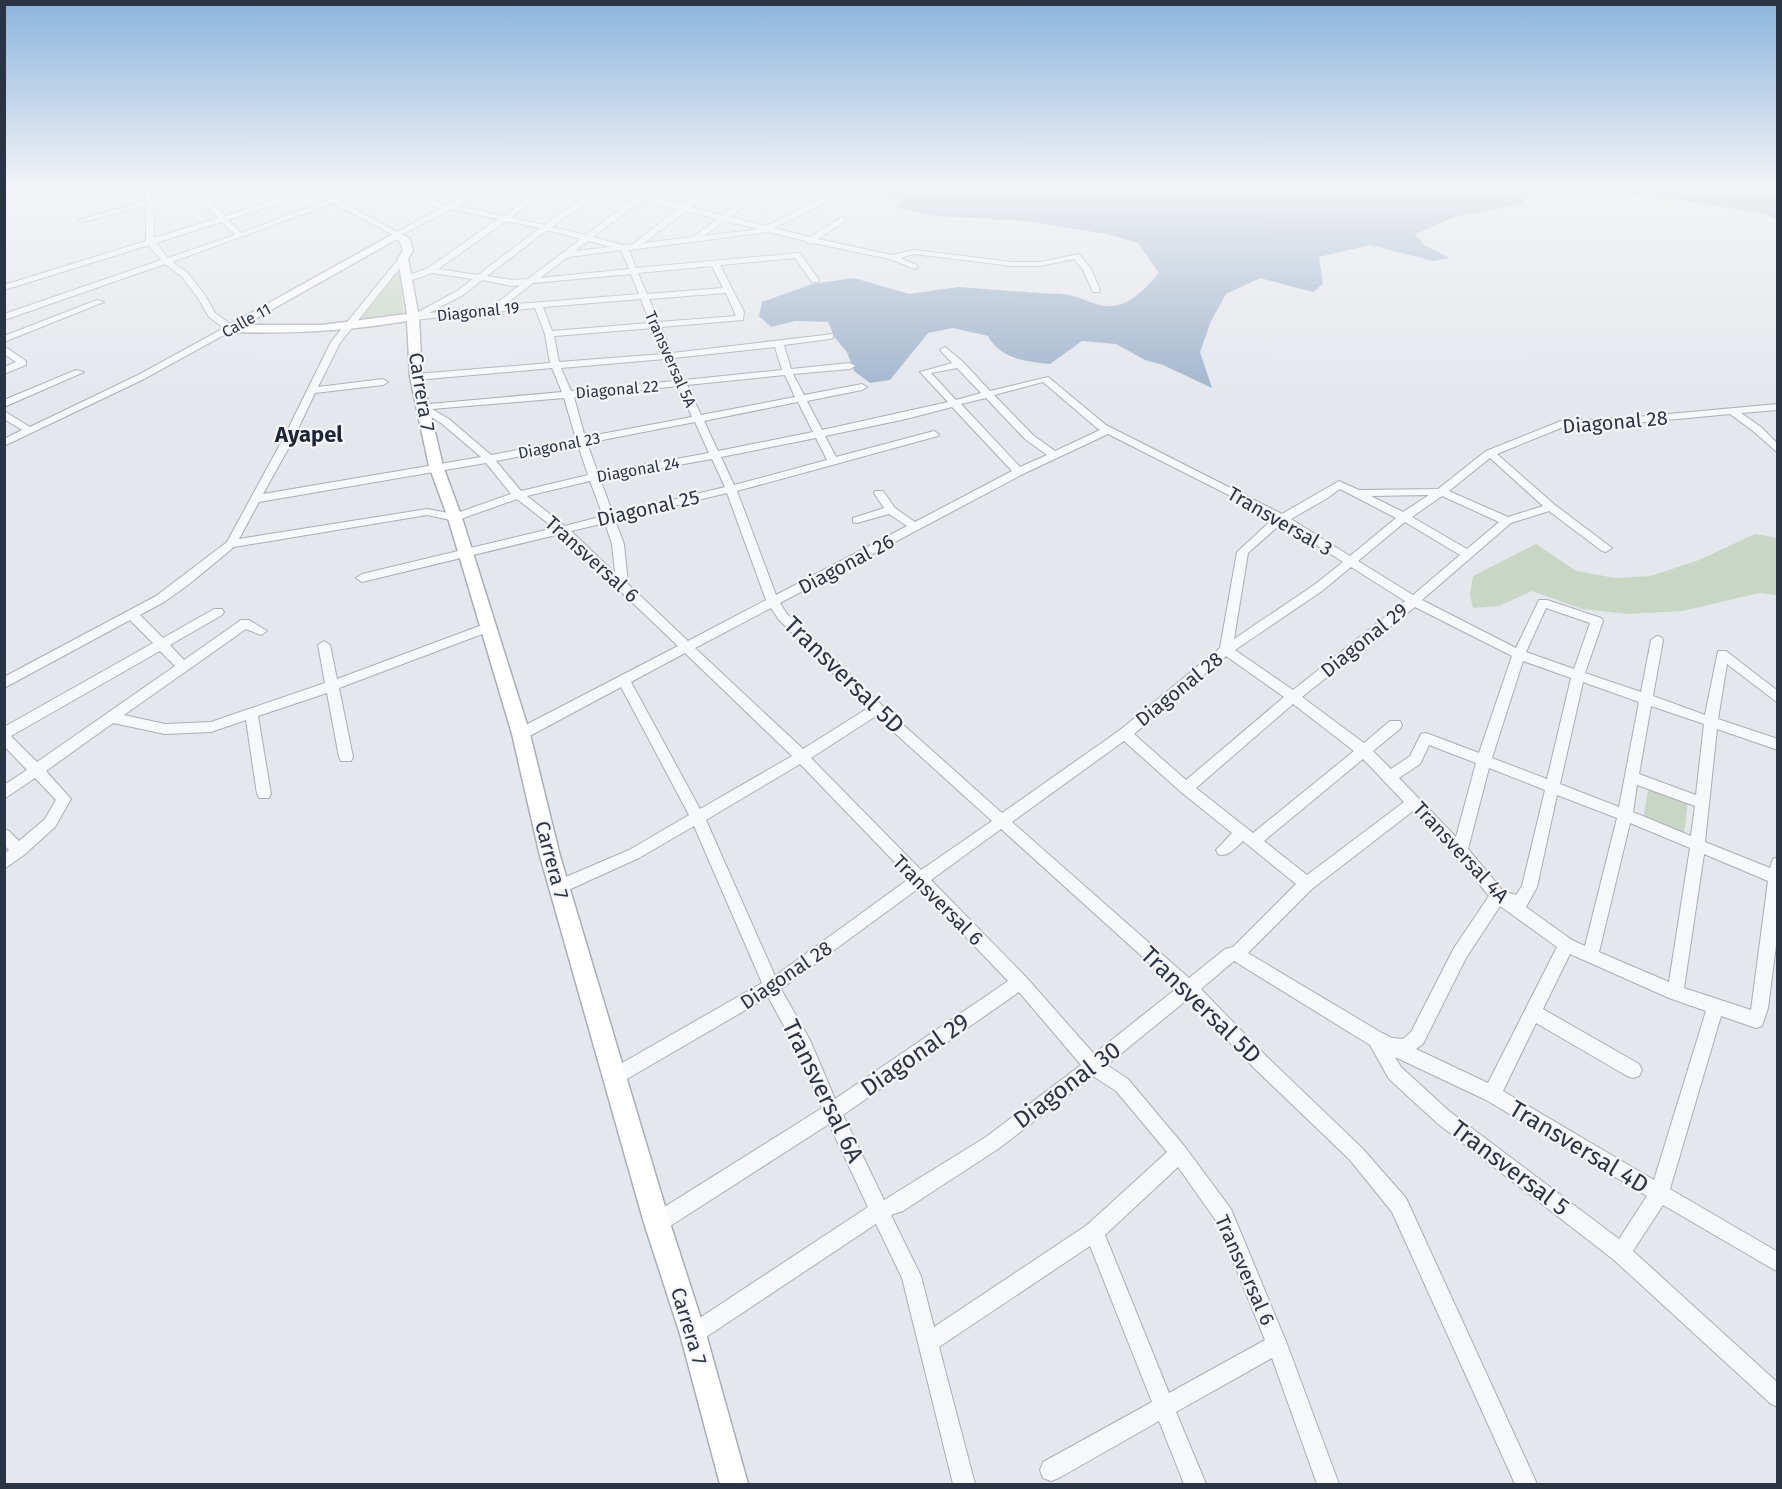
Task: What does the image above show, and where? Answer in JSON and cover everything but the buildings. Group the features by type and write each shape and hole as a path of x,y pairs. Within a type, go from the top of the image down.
{"main road":[{"name":"Calle 11","path":"230,328 355,258"},
{"name":"Carrera 7","path":"403,259 413,317 416,377 436,466 466,552 521,734 559,887 657,1223 693,1334 734,1485"},
{"name":"Diagonal 19","path":"230,328 286,331 346,328 413,317"}],"street":[{"path":"4,288 96,258"},
{"path":"165,258 184,274 202,297 212,315 230,328"},
{"path":"4,317 174,258"},
{"path":"407,279 431,270 447,258"},
{"path":"413,317 460,293 505,258"},
{"path":"495,308 559,258"},
{"name":"Transversal 5A","path":"629,258 669,357 731,489 773,602"},
{"path":"431,270 460,277 481,277 512,283 765,258"},
{"path":"800,258 815,280"},
{"path":"895,258 914,267"},
{"path":"967,258 1012,264 1040,264 1065,258"},
{"path":"1078,258 1087,269 1096,290"},
{"path":"4,683 132,615 184,582 231,544 289,437 336,342 403,259"},
{"path":"549,334 656,323 740,318 740,312 715,264"},
{"path":"4,339 99,302 83,290"},
{"name":"Diagonal 19","path":"413,317 495,308 727,290"},
{"path":"538,305 549,334 555,364 574,409 593,477 618,544 622,584"},
{"name":"Calle 11","path":"4,443 141,377 230,328"},
{"path":"416,377 555,364 669,357 830,336"},
{"path":"779,344 788,373 833,462"},
{"path":"4,349 23,363 4,371"},
{"path":"945,350 1029,436 1053,455"},
{"path":"960,364 925,372 1019,472"},
{"name":"Diagonal 22","path":"421,407 850,366"},
{"path":"4,404 79,372"},
{"name":"Diagonal 24","path":"455,518 518,495 593,477 716,456 819,434 954,403 1045,379"},
{"name":"Transversal 3","path":"1045,379 1108,430 1282,518 1413,601 1446,619 1520,655 1778,745"},
{"path":"312,391 383,382"},
{"name":"Diagonal 23","path":"256,499 436,466 489,459 862,387"},
{"name":"Transversal 6","path":"421,407 445,421 489,459 518,495 562,529 622,584 788,743 800,758 1020,982 1093,1066 1122,1085 1179,1153 1224,1216 1277,1344 1328,1485"},
{"name":"Diagonal 28","path":"615,1077 772,988 919,880 1125,734 1226,650 1318,588 1404,517 1441,492 1490,453 1565,423 1625,421 1730,410 1778,408"},
{"path":"1730,410 1757,429 1778,450"},
{"path":"4,414 30,431"},
{"name":"Diagonal 26","path":"521,734 1019,472 1108,430"},
{"path":"289,437 337,433"},
{"name":"Diagonal 25","path":"362,579 731,489 934,434"},
{"path":"1490,453 1551,507 1606,548"},
{"path":"1226,650 1243,552 1272,524 1322,497 1339,484 1404,517 1467,554"},
{"path":"1358,493 1441,492 1508,521"},
{"path":"879,493 891,510 915,527"},
{"name":"Diagonal 29","path":"1186,788 1508,521 1551,507"},
{"path":"857,520 891,510"},
{"path":"231,544 427,512 455,518"},
{"name":"Transversal 5D","path":"773,602 783,617 877,709 1190,989 1261,1063 1356,1154 1399,1205 1526,1485"},
{"path":"1376,1039 1405,1048 1417,1038 1460,953 1498,896 1520,903 1529,887 1578,676 1597,621 1543,603 1520,655 1484,760 1460,850"},
{"path":"4,863 50,823 64,800 4,736 218,612"},
{"path":"132,615 184,667"},
{"path":"4,794 245,623 261,631"},
{"path":"113,718 165,729 211,727 332,686 489,627"},
{"path":"1590,957 1625,815 1657,640"},
{"path":"324,645 346,757"},
{"name":"Transversal 4A","path":"1226,650 1364,751 1460,850 1498,896 1566,945 1675,993 1756,1020 1772,958"},
{"path":"1675,993 1698,845 1711,722 1722,654 1778,698"},
{"name":"Transversal 6A","path":"624,681 698,818 772,988 804,1046 832,1112 911,1276 964,1485"},
{"path":"559,887 634,854 800,758 877,709"},
{"path":"251,712 264,794"},
{"path":"1223,850 1248,838 1364,751 1395,724"},
{"path":"1125,734 1186,788 1308,884"},
{"path":"1389,777 1415,760 1426,738 1625,815 1777,878"},
{"path":"1632,777 1702,803"},
{"name":"Diagonal 30","path":"693,1334 881,1210 896,1204 992,1143 1093,1066 1231,954 1236,954 1308,884 1414,802"},
{"path":"4,835 19,850"},
{"path":"1772,958 1778,863"},
{"path":"1492,1094 1566,945"},
{"name":"Transversal 5","path":"1236,954 1376,1039 1395,1073 1443,1117 1621,1253 1778,1397"},
{"name":"Diagonal 29","path":"657,1223 832,1112 1020,982"},
{"path":"1621,1253 1659,1195 1715,1007"},
{"path":"1534,1012 1633,1070"},
{"name":"Transversal 4D","path":"1376,1039 1492,1094 1659,1195 1778,1263"},
{"path":"928,1343 1094,1232 1179,1153"},
{"path":"1094,1232 1195,1485"},
{"path":"1051,1470 1277,1344"}],"green space":[{"path":"395,272 399,272 404,316 361,318"},
{"path":"1755,534 1777,538 1777,595 1759,593 1683,611 1628,614 1582,609 1532,591 1499,606 1473,608 1470,595 1473,576 1536,544 1576,571 1615,578 1651,576 1699,560"},
{"path":"1649,785 1688,800 1684,836 1643,819"}],"water":[{"path":"1149,258 1319,258 1323,284 1313,292 1260,278 1226,294 1211,321 1200,352 1212,388 1163,365 1145,360 1116,344 1082,341 1050,364 1015,358 1000,350 988,336 953,328 928,333 890,380 870,383 854,371 847,352 835,338 828,322 795,321 771,327 759,316 762,302 812,284 854,278 909,294 958,287 1063,294 1111,306 1129,301 1159,273"},
{"path":"1423,258 1447,258 1433,261"}],"district":[{"name":"Ayapel","path":"309,434"}]}
